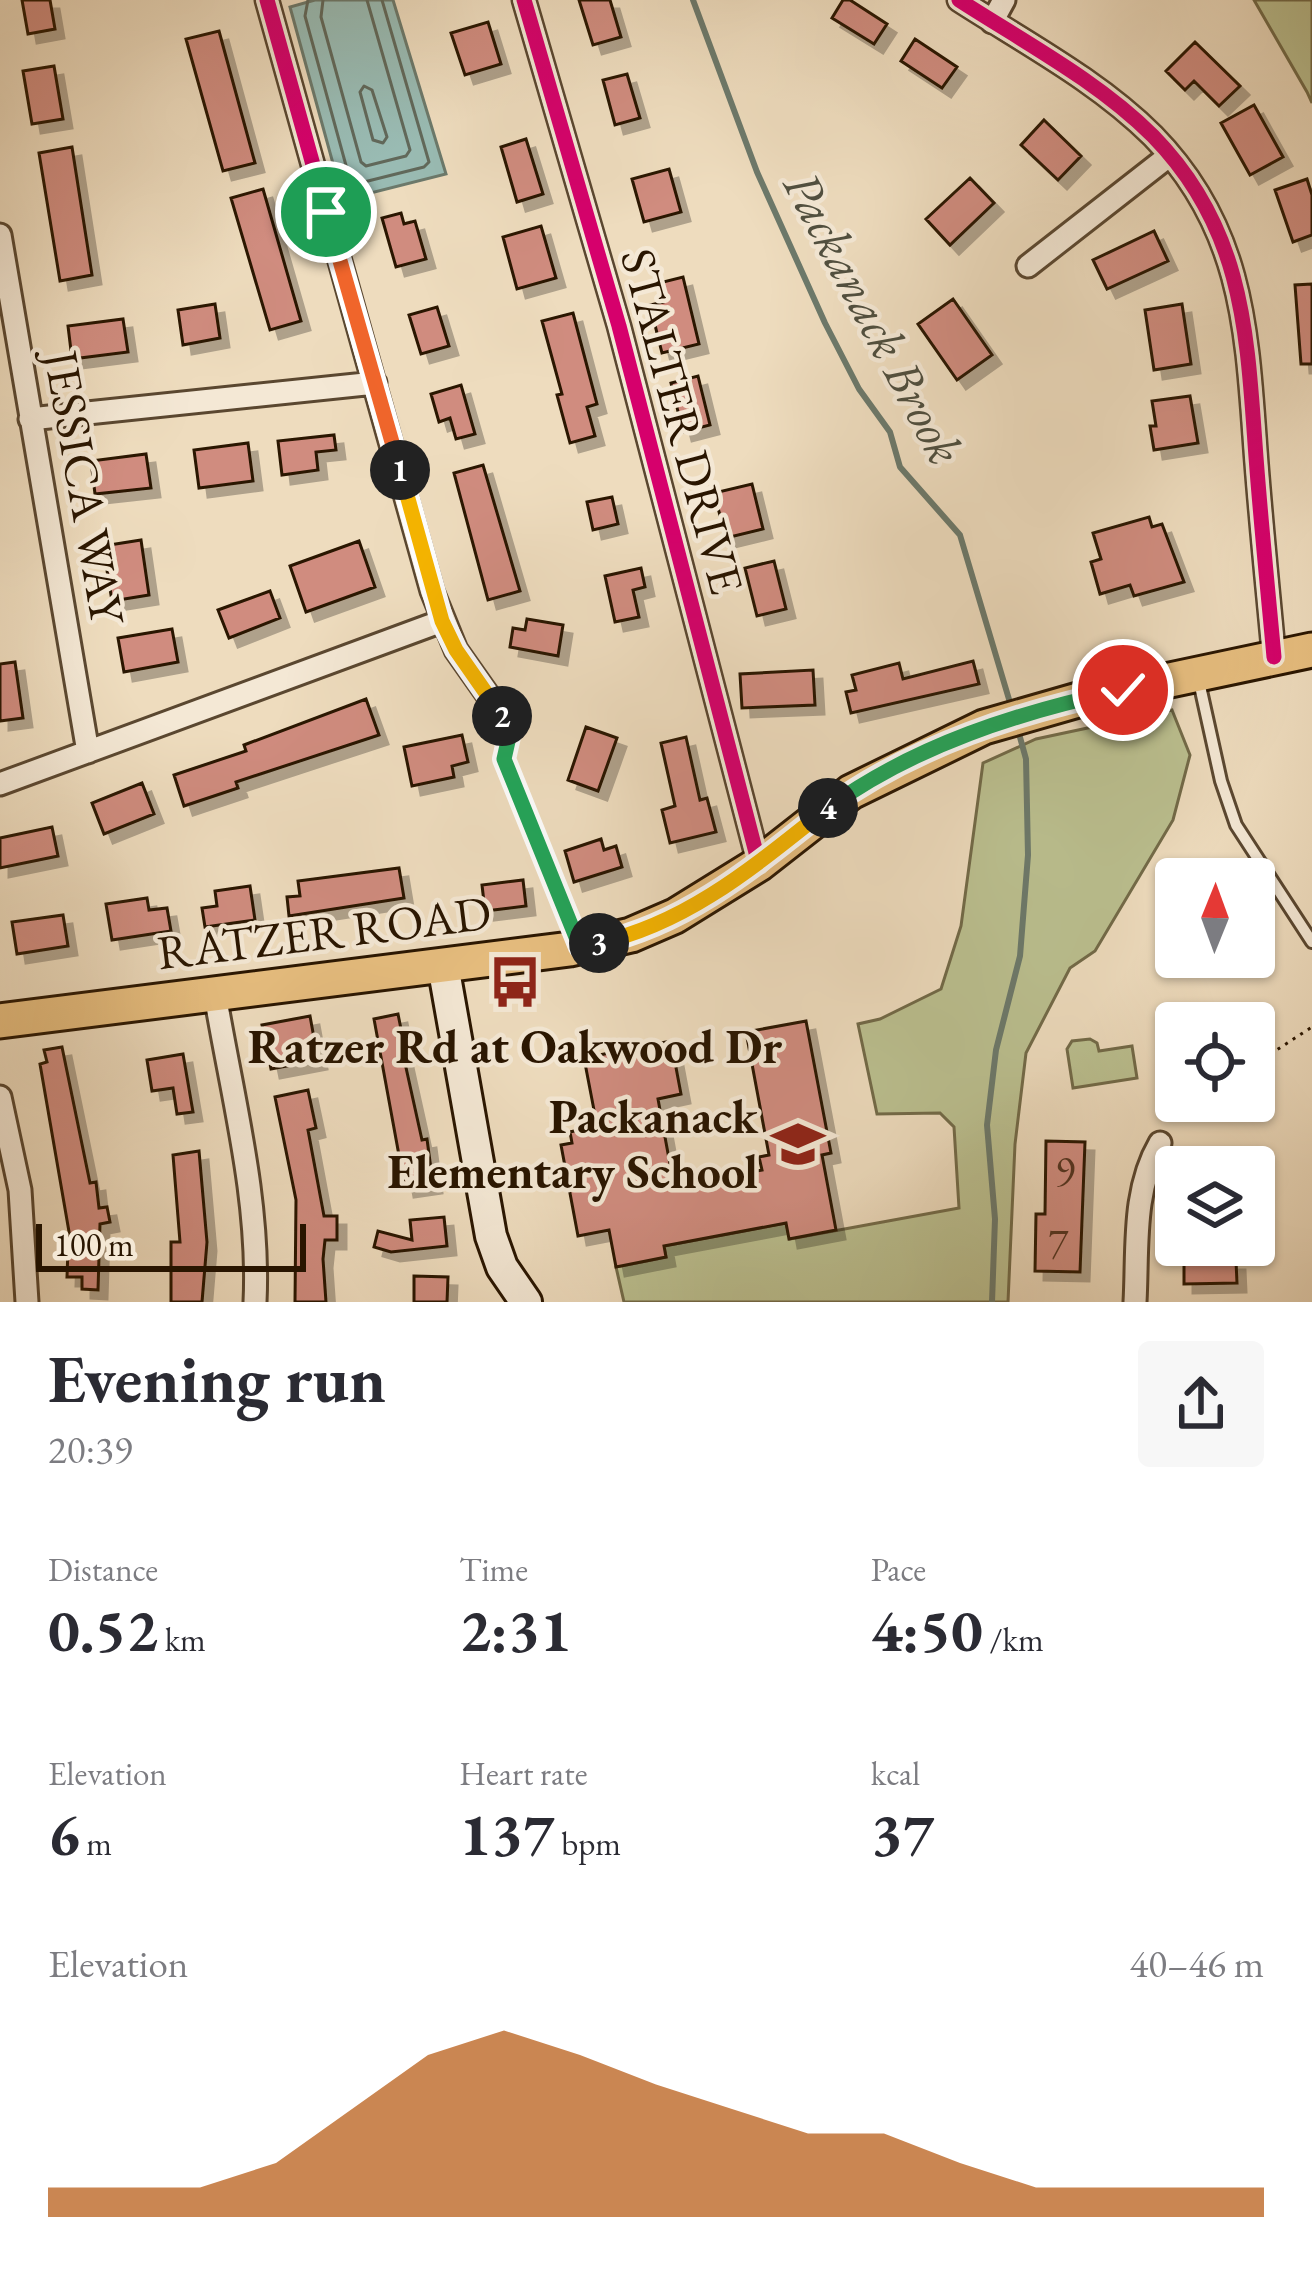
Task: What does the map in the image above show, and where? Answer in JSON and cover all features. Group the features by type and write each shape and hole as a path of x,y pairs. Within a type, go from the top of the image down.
{"main road":[{"name":"RATZER ROAD","path":"0,1021 580,947 632,935 663,922 759,864 851,792 943,744 1011,719 1312,650"}],"street":[{"path":"267,0 442,621 456,650 511,728"},
{"name":"STALTER DRIVE","path":"524,0 619,326 759,864"},
{"path":"959,0 1124,110 1170,155 1215,223 1240,294 1247,332 1274,657"},
{"path":"992,22 1004,0"},
{"path":"1028,266 1170,155"},
{"name":"JESSICA WAY","path":"0,235 88,752"},
{"path":"30,418 375,382"},
{"path":"0,784 442,621"},
{"path":"442,965 491,1236 518,1298"},
{"path":"215,994 254,1219 255,1302"},
{"path":"0,1097 20,1190 27,1302"},
{"path":"1136,1302 1141,1191 1146,1167 1160,1143"}],"lane":[{"path":"1197,674 1236,825 1312,942"}],"path":[{"path":"511,728 504,759 580,947"},
{"path":"1275,1051 1312,1027"}],"green space":[{"path":"1254,0 1312,0 1312,103 1307,92"},
{"path":"1172,710 1190,755 1173,820 1095,951 1070,968 1026,1053 1015,1144 1008,1302 624,1302 616,1267 666,1257 664,1246 786,1223 790,1239 959,1208 954,1127 940,1113 877,1114 858,1024 880,1019 941,989 961,926 983,763 1036,739"},
{"path":"1090,1039 1099,1051 1132,1046 1137,1078 1073,1088 1067,1049 1072,1041"}],"water":[{"path":"315,0 393,0 446,174 343,200 290,7"}],"building":[{"path":"22,0 50,0 55,29 28,34"},
{"path":"579,0 610,0 621,37 593,45"},
{"path":"843,0 887,24 874,44 832,18"},
{"path":"488,22 501,64 465,75 451,33"},
{"path":"219,31 255,163 223,171 186,39"},
{"path":"915,39 957,67 942,88 901,61"},
{"path":"1195,42 1240,86 1219,106 1194,81 1185,90 1166,71"},
{"path":"54,66 63,119 32,124 23,71"},
{"path":"627,74 640,118 615,125 603,80"},
{"path":"1254,105 1283,157 1250,175 1221,123"},
{"path":"1044,120 1081,156 1058,180 1021,145"},
{"path":"526,139 543,194 517,202 501,147"},
{"path":"72,147 92,275 60,281 39,153"},
{"path":"669,169 681,212 644,222 632,179"},
{"path":"970,178 994,203 950,245 926,219"},
{"path":"1307,179 1312,235 1293,242 1275,190"},
{"path":"263,189 301,321 270,330 231,198"},
{"path":"401,213 404,224 415,221 426,259 396,267 382,218"},
{"path":"541,226 556,278 517,289 503,237"},
{"path":"1154,231 1168,261 1107,289 1093,260"},
{"path":"683,277 699,344 662,353 650,305 663,302 659,283"},
{"path":"1312,284 1312,364 1301,364 1295,285"},
{"path":"953,299 992,355 957,380 918,324"},
{"path":"215,304 220,338 183,345 178,310"},
{"path":"1182,304 1191,364 1154,370 1145,310"},
{"path":"437,307 449,346 421,354 409,315"},
{"path":"573,313 597,404 587,407 595,436 570,443 542,321"},
{"path":"123,319 128,352 72,359 68,326"},
{"path":"698,376 710,425 683,432 671,383"},
{"path":"461,385 475,434 456,439 450,418 439,422 431,394"},
{"path":"1190,396 1198,443 1154,450 1152,401"},
{"path":"334,435 336,450 316,452 318,470 282,475 278,441"},
{"path":"248,443 253,481 199,488 194,450"},
{"path":"146,454 151,488 95,494 91,461"},
{"path":"483,465 520,591 488,600 454,473"},
{"path":"752,484 763,529 726,538 714,493"},
{"path":"612,497 618,524 593,530 587,502"},
{"path":"1149,517 1152,527 1162,524 1184,582 1134,596 1130,585 1100,594 1091,562 1101,559 1093,533"},
{"path":"141,540 149,595 112,601 103,546"},
{"path":"359,541 375,587 306,612 290,566"},
{"path":"774,561 786,609 757,616 745,568"},
{"path":"641,568 645,587 633,590 639,617 615,622 605,576"},
{"path":"270,591 280,618 229,638 218,610"},
{"path":"527,619 563,625 558,656 510,647 513,628 525,630"},
{"path":"172,629 178,662 124,672 118,638"},
{"path":"973,661 979,684 851,713 846,692 856,690 852,675 899,663 903,679"},
{"path":"15,662 23,718 0,721 0,664"},
{"path":"813,670 815,705 742,708 740,674"},
{"path":"366,699 379,735 236,782 238,788 184,806 174,775 246,751 244,745"},
{"path":"586,727 617,738 598,791 568,780"},
{"path":"462,735 468,762 452,766 454,777 412,786 404,747"},
{"path":"686,737 700,800 707,798 716,832 670,843 662,810 675,806 661,743"},
{"path":"142,783 154,814 104,834 92,803"},
{"path":"52,827 58,856 0,868 0,838"},
{"path":"601,839 604,850 616,846 622,867 574,882 565,851"},
{"path":"399,868 404,898 289,916 287,897 300,896 298,881"},
{"path":"523,880 526,906 485,911 482,885"},
{"path":"250,886 255,920 205,927 202,908 217,906 215,891"},
{"path":"147,898 149,910 167,908 171,931 112,940 106,904"},
{"path":"63,915 68,946 17,954 12,922"},
{"path":"398,1014 433,1184 405,1188 374,1019"},
{"path":"310,1016 318,1060 271,1069 262,1025"},
{"name":"Packanack Elementary School","path":"806,1021 831,1153 822,1155 836,1230 789,1239 786,1223 664,1246 666,1257 616,1267 609,1230 578,1236 561,1145 572,1143 570,1132 583,1129 580,1113 594,1110 584,1058 671,1041 681,1094 658,1099 674,1186 762,1170 759,1157 769,1155 746,1032"},
{"path":"62,1047 90,1183 96,1182 99,1208 107,1207 110,1222 100,1224 98,1290 82,1289 82,1277 67,1277 68,1249 72,1249 40,1064 47,1062 44,1050"},
{"path":"183,1054 193,1112 177,1114 173,1088 152,1091 147,1060"},
{"path":"308,1090 316,1128 308,1130 324,1216 337,1216 337,1240 325,1240 326,1302 295,1302 296,1200 275,1097"},
{"path":"1046,1141 1085,1142 1080,1272 1035,1271 1036,1214 1045,1214"},
{"path":"199,1151 207,1242 202,1302 171,1302 171,1242 180,1242 173,1155"},
{"path":"444,1217 447,1246 391,1252 374,1247 378,1231 412,1240 410,1220"},
{"path":"1184,1266 1236,1266 1237,1283 1184,1284"},
{"path":"414,1276 448,1277 447,1302 414,1302"}],"waterway":[{"name":"Packanack Brook","path":"693,0 757,172 825,323 859,389 890,432 900,467 960,535 1011,706"},
{"name":"Packanack Brook","path":"992,1302 995,1219 987,1125 996,1050 1020,956 1028,855 1026,759 1018,730"}],"cycle path":[{"path":"267,0 432,591 456,650 511,728"},
{"path":"524,0 619,326 759,864"},
{"path":"959,0 1060,63 1132,116 1183,172 1207,209 1224,247 1244,327 1274,657"}],"place":[{"name":"Ratzer Rd at Oakwood Dr","path":"515,982"},
{"name":"Packanack Elementary School","path":"798,1144"}],"route":[{"path":"326,212 442,621 456,650 511,728 504,759 580,947 632,935 675,916 759,864 851,792 943,744 1018,716 1123,690"}]}
